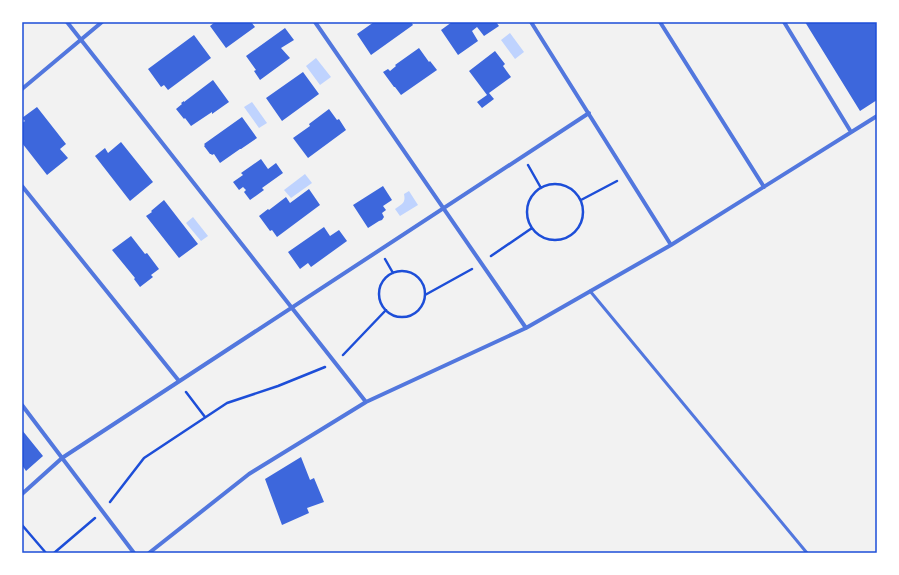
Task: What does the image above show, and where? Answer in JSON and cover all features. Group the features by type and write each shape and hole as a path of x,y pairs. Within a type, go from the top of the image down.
{"street":[{"path":"67,22 366,402"},
{"path":"22,89 102,22"},
{"path":"315,22 526,328"},
{"path":"531,22 671,245"},
{"path":"660,22 764,187"},
{"path":"784,22 852,132"},
{"path":"22,494 62,458 589,113"},
{"path":"150,553 249,474 366,402 526,328 671,245 877,116"},
{"path":"22,186 179,382"},
{"path":"22,405 134,553"}],"lane":[{"path":"590,291 807,553"}],"path":[{"path":"523,156 541,188"},
{"path":"581,200 628,175"},
{"path":"559,184 568,187 575,192 581,200 583,218 579,227 573,234 556,240 547,239 538,235 532,228 528,220 527,210 529,201 534,193 541,188 559,184"},
{"path":"425,295 482,263 532,228"},
{"path":"400,271 415,275 424,287 425,295 419,309 413,314 399,316 386,310 381,304 379,290 386,277 400,271"},
{"path":"54,553 103,511 144,458 227,403 278,386 335,364 386,310"},
{"path":"179,382 205,417"},
{"path":"22,525 46,553"}],"water":[{"path":"510,33 524,52 515,59 501,40"},
{"path":"316,58 331,77 320,85 306,66"},
{"path":"252,102 267,123 259,128 244,107"},
{"path":"305,174 312,183 291,198 284,190"},
{"path":"409,191 418,205 400,216 395,209 403,203 404,194"},
{"path":"193,217 208,236 201,241 186,223"}],"building":[{"path":"215,22 251,22 255,27 226,48 210,26"},
{"path":"374,22 411,22 413,25 371,55 357,34"},
{"path":"452,22 496,22 499,26 484,36 477,27 472,31 478,41 458,55 441,30"},
{"path":"805,22 877,22 877,100 860,111"},
{"path":"285,28 294,40 281,48 290,58 260,80 254,71 256,70 246,56"},
{"path":"194,35 211,58 168,90 164,85 161,87 148,69"},
{"path":"419,48 437,70 401,95 383,72 388,69 390,71 396,66 395,65"},
{"path":"495,51 505,64 503,66 511,77 489,93 494,99 482,108 477,102 487,95 469,71"},
{"path":"303,72 319,94 282,121 266,98"},
{"path":"213,80 229,102 191,126 176,109 182,104 181,103"},
{"path":"37,107 66,144 60,149 68,158 47,175 22,143 22,123 25,121 22,118"},
{"path":"329,109 337,120 339,119 346,130 308,158 293,138 310,126 309,124"},
{"path":"242,117 257,138 220,163 214,154 210,154 204,144"},
{"path":"121,142 153,182 130,201 95,156 105,148 108,153"},
{"path":"261,159 268,169 276,163 283,173 262,188 264,190 250,200 244,192 246,190 243,187 239,190 233,182 243,175 241,173"},
{"path":"383,186 392,200 383,206 386,210 382,213 384,217 382,220 368,228 353,205"},
{"path":"309,189 320,205 277,237 272,230 270,231 259,216 286,197 290,203"},
{"path":"164,200 198,244 179,258 146,216"},
{"path":"324,227 330,236 339,230 347,241 311,267 308,263 300,269 288,252"},
{"path":"131,236 145,254 147,253 159,269 151,275 153,277 140,287 134,279 135,278 112,250"},
{"path":"22,430 43,456 26,471 22,465"},
{"path":"301,457 310,480 314,478 324,502 307,508 309,513 282,525 265,479"}]}
